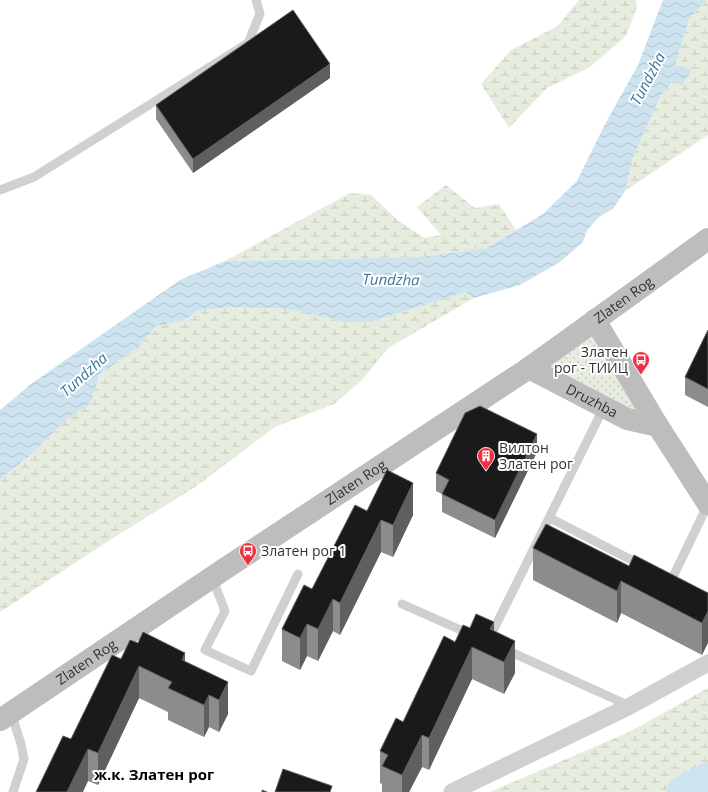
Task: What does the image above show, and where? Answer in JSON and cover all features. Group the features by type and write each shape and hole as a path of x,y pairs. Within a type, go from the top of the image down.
{"street":[{"name":"Zlaten Rog","path":"5,717 529,368 708,239"},
{"path":"595,320 658,426 708,504"},
{"name":"Druzhba","path":"529,368 627,419 658,426"},
{"path":"452,792 630,706 708,663"}],"lane":[{"path":"0,190 34,177 248,43 260,14 256,0"},
{"path":"488,642 604,408"},
{"path":"671,580 708,504"},
{"path":"550,518 651,570"},
{"path":"212,578 225,611 206,650 251,671 298,574"},
{"path":"402,604 630,706"},
{"path":"5,717 21,744 24,759 13,792"}],"green space":[{"path":"579,0 636,0 637,7 626,36 590,67 547,88 509,128 481,84 511,50 558,26"},
{"path":"706,0 708,0 708,135 625,191 633,157 660,97 674,80 682,86 692,69 675,65 689,19"},
{"path":"446,185 475,208 499,204 516,230 486,248 422,257 225,261 350,193 371,195 399,221 424,238 441,235 417,207"},
{"path":"465,292 474,298 388,348 363,379 334,404 275,427 195,487 0,612 0,480 34,452 68,418 90,404 100,374 140,346 156,326 183,321 197,311 228,307 288,309 345,322 372,322"},
{"path":"595,320 658,426 529,368"},
{"path":"708,688 708,792 490,792 629,732"}],"water":[{"path":"663,0 706,0 689,19 675,65 692,69 682,86 674,80 660,97 633,157 625,191 613,209 600,216 587,230 583,242 560,262 520,285 474,298 465,292 372,322 345,322 288,309 228,307 197,311 183,321 156,326 140,346 100,374 90,404 68,418 34,452 0,480 0,410 31,384 180,280 225,261 422,257 486,248 543,214 577,181 605,124 638,65"}],"building":[{"path":"293,10 330,64 193,159 156,105"},
{"path":"708,330 708,389 685,377"},
{"name":"Вилтон Златен рог","path":"480,406 537,434 495,520 442,494 449,480 436,473 465,413"},
{"path":"387,470 413,483 393,525 381,520 340,603 333,599 318,629 307,624 300,638 282,629 304,585 312,589 355,505 367,511"},
{"path":"546,524 629,566 634,555 708,593 708,611 702,623 621,581 617,591 533,548"},
{"path":"476,614 494,622 490,629 515,641 504,662 472,647 429,738 422,735 402,775 382,766 388,755 380,751 396,718 403,722 444,636 455,642 463,625 470,628"},
{"path":"143,632 185,653 182,660 228,682 219,700 209,695 204,705 168,688 172,682 139,666 98,753 88,749 67,792 36,792 63,736 71,739 112,655 121,659 130,640 138,643"},
{"path":"283,769 332,786 330,792 275,792"}],"waterway":[{"name":"Tundzha","path":"682,792 708,778"}],"place":[{"name":"Златен рог - ТИИЦ","path":"641,375"},
{"name":"Вилтон Златен рог","path":"486,471"},
{"name":"Златен рог 1","path":"248,566"}],"district":[{"name":"ж.к. Златен рог","path":"154,775"}]}
